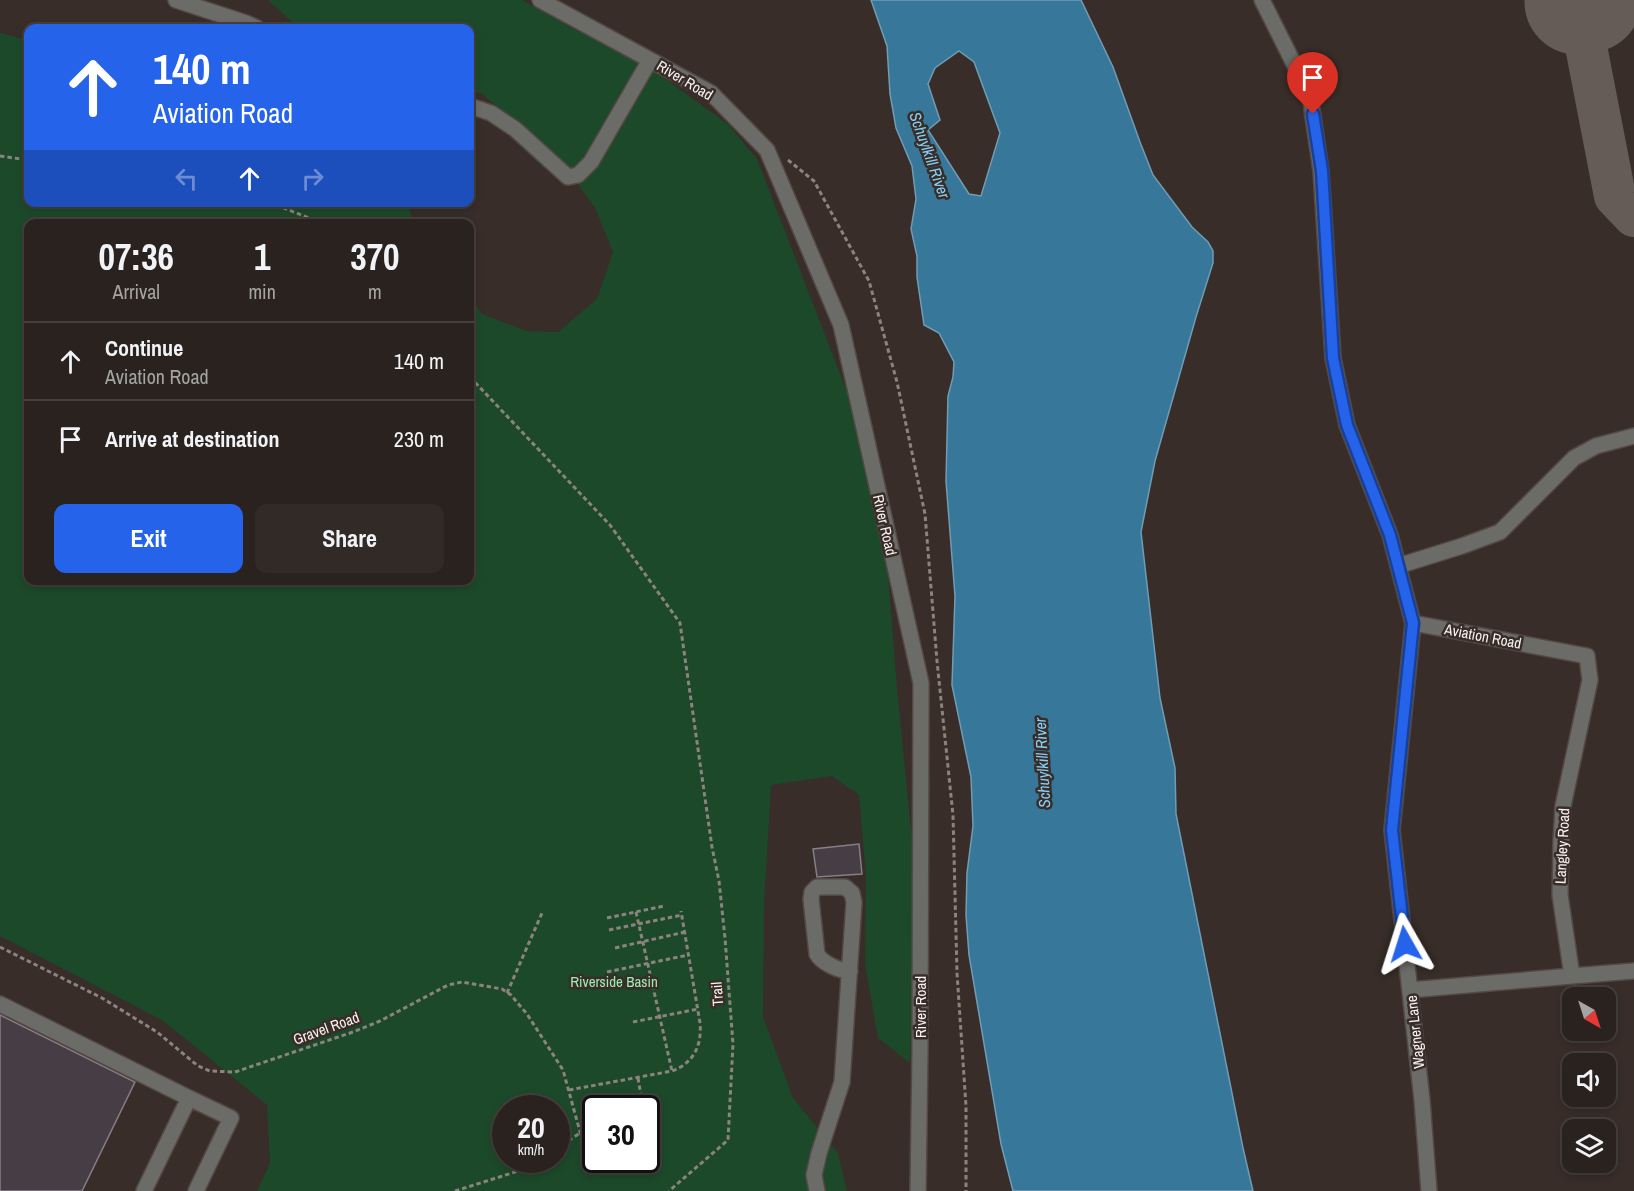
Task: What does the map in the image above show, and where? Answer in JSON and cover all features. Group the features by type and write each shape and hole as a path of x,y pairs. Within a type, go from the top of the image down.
{"street":[{"path":"176,0 248,24"},
{"name":"River Road","path":"540,0 711,93 767,150 836,314 921,683 918,1191"},
{"path":"1262,0 1310,96 1322,171 1333,358 1347,425 1390,535 1413,623"},
{"path":"474,107 491,113 515,129 568,177 578,175 591,162 650,60"},
{"path":"1398,566 1500,532 1574,458 1596,446 1634,436"},
{"name":"Aviation Road","path":"1413,623 1587,656"},
{"name":"Wagner Lane","path":"1413,623 1392,830 1422,1100 1429,1191"},
{"name":"Langley Road","path":"1572,976 1560,895 1563,806 1590,680 1587,656"},
{"path":"817,1191 814,1175 819,1153 842,1082 850,971 854,902 852,893 845,887 817,887 812,892 811,899 816,954 826,963 844,971 850,971"},
{"path":"1410,990 1634,971"},
{"path":"0,1004 231,1118 196,1191"},
{"path":"144,1191 189,1098"}],"path":[{"path":"0,156 24,159"},
{"path":"281,207 311,219"},
{"name":"Trail","path":"474,381 610,525 680,623 712,848 719,881 733,1044 728,1140 669,1191"},
{"path":"607,918 664,906"},
{"path":"636,912 672,1071"},
{"path":"569,1090 672,1071 691,1060 698,1047 701,1031 681,913 609,930"},
{"path":"507,993 542,914"},
{"path":"615,948 685,932"},
{"name":"Gravel Road","path":"0,947 102,998 157,1032 198,1066 210,1071 235,1072 380,1022 448,985 462,982 502,989 527,1014 563,1070 582,1139"},
{"path":"607,972 688,955"},
{"path":"633,1022 698,1009"},
{"path":"638,1077 641,1095"},
{"path":"570,1139 580,1132"},
{"path":"455,1191 512,1173"}],"green space":[{"name":"Riverside Basin","path":"268,0 522,0 579,32 624,49 729,125 757,159 863,433 887,562 912,840 913,969 910,1063 878,1038 865,964 866,875 859,795 832,776 771,785 764,904 763,1017 793,1098 838,1153 847,1191 257,1191 270,1163 267,1105 162,1020 0,936 0,33 24,39 24,207 408,207 413,219 24,219 24,585 474,585 474,303 482,314 526,331 558,332 597,299 613,252 595,208 563,163 482,94 474,91 474,24 294,24"}],"water":[{"name":"Schuylkill River","path":"871,0 1081,0 1113,67 1153,175 1213,251 1213,263 1155,461 1141,532 1160,698 1175,768 1176,814 1253,1191 1013,1191 1001,1144 969,955 966,915 967,873 973,826 971,777 952,685 955,596 946,481 948,396 954,362 939,333 924,325 917,277 917,256 911,229 916,199 912,166 896,128 890,94 887,46","holes":["959,51 974,62 1000,133 981,196 969,194 928,130 940,120 928,84 935,68"]}],"building":[{"path":"859,844 862,874 817,877 813,849"},
{"path":"0,1015 135,1082 82,1191 0,1191"}],"taxiway":[{"path":"1577,0 1615,196 1634,216"}],"runway":[{"path":"1577,2 1589,0"}],"route":[{"path":"1313,114 1322,171 1333,358 1347,425 1390,535 1413,623 1392,830 1405,944"}]}
